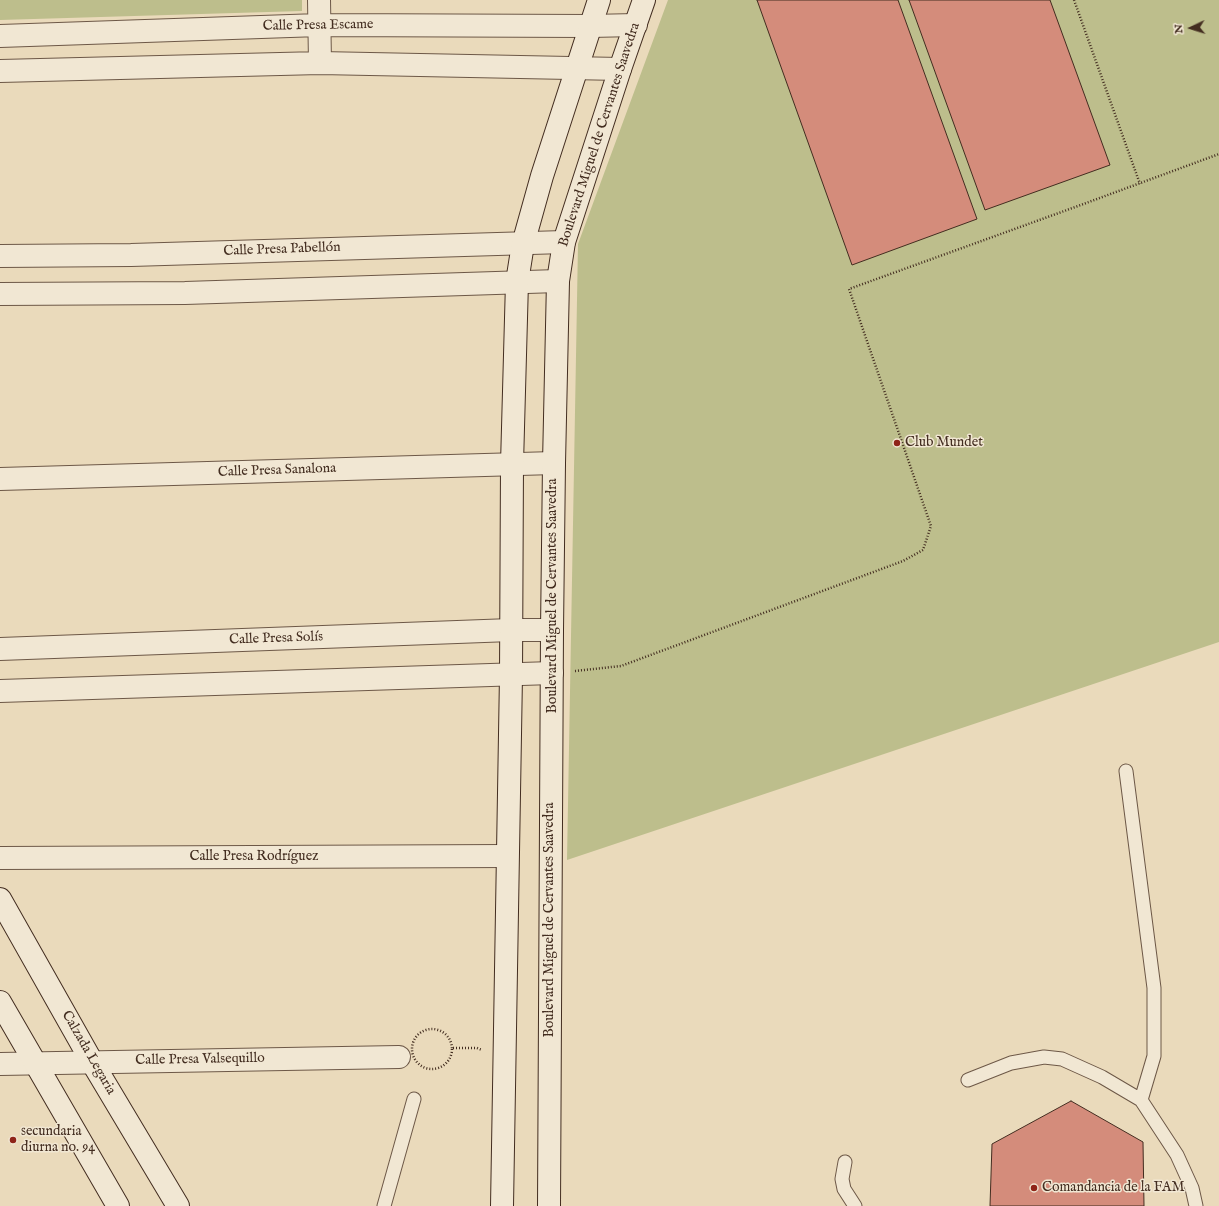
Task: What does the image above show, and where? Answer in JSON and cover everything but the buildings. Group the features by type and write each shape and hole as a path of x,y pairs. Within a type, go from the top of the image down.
{"street":[{"path":"319,0 320,63"},
{"path":"502,1206 511,675 512,464 517,282 523,244 542,176 599,0"},
{"name":"Boulevard Miguel de Cervantes Saavedra","path":"549,1206 552,630 558,281 564,242 644,0"},
{"name":"Calle Presa Escame","path":"0,36 319,25 636,25"},
{"path":"0,71 320,63 620,69"},
{"name":"Calle Presa Pabellón","path":"0,256 131,254 564,242"},
{"path":"0,294 185,293 558,281"},
{"name":"Calle Presa Sanalona","path":"0,479 554,463"},
{"name":"Calle Presa Solís","path":"0,650 511,630 552,630"},
{"path":"0,691 552,673"},
{"name":"Calle Presa Rodríguez","path":"1,858 507,856"},
{"name":"Calzada Legaria","path":"0,899 92,1062 178,1206"},
{"path":"0,1002 118,1206"},
{"name":"Calle Presa Valsequillo","path":"0,1064 406,1057"}],"lane":[{"path":"1126,771 1154,988 1154,1056 1141,1100"},
{"path":"968,1080 1011,1063 1044,1058 1062,1059 1102,1077 1141,1100 1177,1155 1192,1188 1196,1206"},
{"path":"384,1206 414,1099"},
{"path":"844,1162 842,1179 844,1189 855,1206"}],"path":[{"path":"1074,0 1140,184"},
{"path":"552,673 621,666 903,561 923,550 930,526 849,289 1219,154"},
{"path":"428,1029 439,1030 449,1037 453,1048 451,1059 442,1068 431,1070 420,1066 406,1057 417,1035 428,1029"}],"green space":[{"path":"0,0 302,0 302,11 0,20"},
{"name":"Club Mundet","path":"668,0 1219,0 1219,642 567,860 578,244"}],"place":[{"name":"Club Mundet","path":"897,443"},
{"name":"secundaria diurna no. 94","path":"13,1140"},
{"name":"Comandancia de la FAM","path":"1034,1188"}]}
